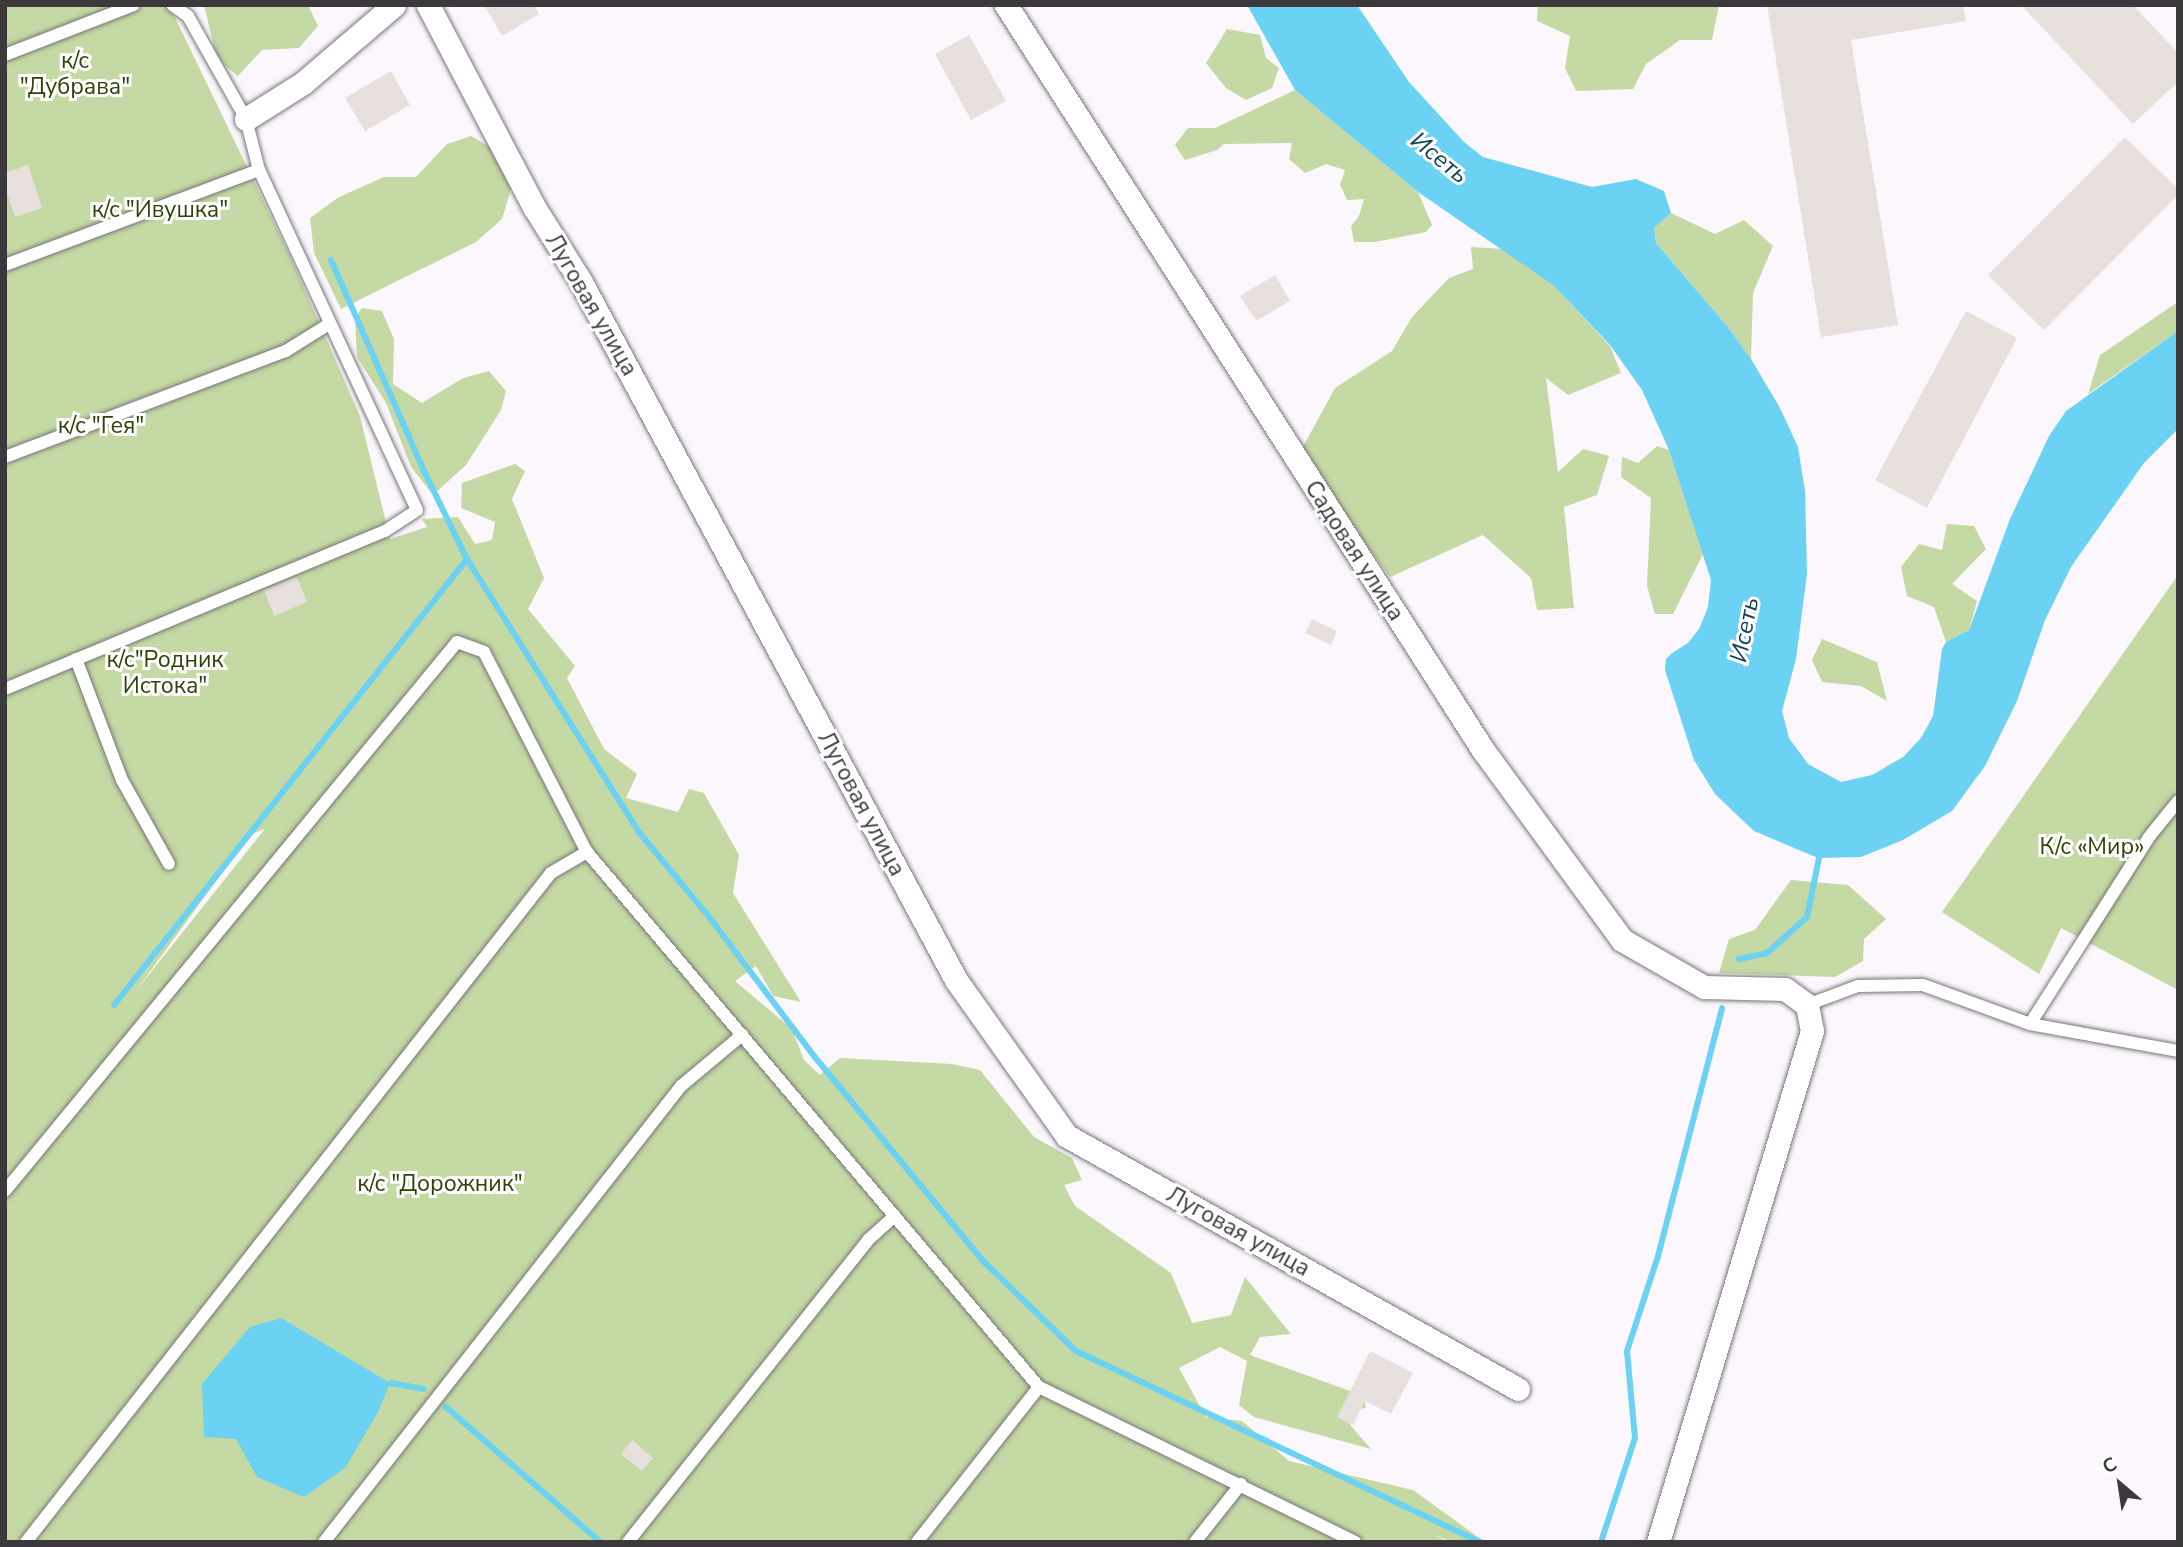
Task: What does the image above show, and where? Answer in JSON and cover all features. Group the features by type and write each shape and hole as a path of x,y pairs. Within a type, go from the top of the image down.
{"street":[{"path":"246,119 303,83 394,5"},
{"name":"Луговая улица","path":"428,5 534,207 581,282 956,980 1067,1136 1518,1389"},
{"name":"Садовая улица","path":"1006,5 1483,750 1622,940 1704,987 1785,989 1807,1005"},
{"path":"1658,1542 1812,1031 1807,1005"}],"lane":[{"path":"5,55 134,5"},
{"path":"5,689 385,531 417,510 259,170 246,119 188,16 172,5"},
{"path":"5,265 259,170"},
{"path":"5,457 286,351 329,324"},
{"path":"5,1191 457,642 484,652 587,852 1040,1387 1355,1542"},
{"path":"76,659 122,780 169,864"},
{"path":"2030,1024 2149,837 2178,801"},
{"path":"26,1542 551,873 587,852"},
{"path":"1807,1005 1858,986 1923,985 2030,1024 2178,1051"},
{"path":"324,1542 681,1086 742,1035"},
{"path":"628,1542 868,1240 895,1216"},
{"path":"917,1542 1040,1387"},
{"path":"1195,1542 1241,1484"}],"green space":[{"name":"к/с \"Дорожник\"","path":"5,5 169,5 290,256 360,416 390,539 427,527 422,519 458,517 475,544 492,540 495,522 461,508 462,483 515,464 525,471 512,499 544,578 528,609 575,666 567,678 604,749 637,774 626,798 678,812 689,789 704,793 739,855 733,893 801,1002 773,996 756,966 735,981 792,1029 804,1060 820,1075 840,1058 952,1064 980,1070 1034,1137 1072,1158 1082,1180 1064,1185 1075,1206 1171,1273 1192,1323 1231,1315 1245,1277 1291,1334 1260,1337 1250,1355 1364,1396 1366,1408 1339,1412 1371,1449 1254,1417 1239,1405 1247,1361 1220,1347 1179,1368 1206,1417 1242,1421 1289,1461 1413,1490 1485,1542 1452,1542 1435,1535 1448,1542 5,1542","holes":["264,830 135,992 250,835"]},
{"path":"204,5 308,5 318,26 299,48 262,50 238,76 217,59"},
{"path":"1538,5 1719,5 1712,40 1680,40 1646,64 1633,89 1576,91 1565,68 1570,36 1537,21"},
{"path":"1227,29 1260,35 1266,58 1279,68 1272,88 1246,100 1226,88 1206,63"},
{"path":"1295,90 1418,192 1432,225 1426,232 1375,242 1354,242 1351,226 1359,216 1364,199 1347,200 1340,185 1345,170 1326,164 1305,173 1289,159 1292,143 1224,144 1217,150 1185,160 1175,145 1188,128 1215,128"},
{"path":"471,136 499,152 511,189 502,219 476,242 341,309 314,253 310,218 339,197 384,177 416,177 447,144"},
{"path":"1671,213 1715,234 1744,220 1773,246 1753,293 1751,359 1728,327 1656,243 1654,228"},
{"path":"1471,247 1503,249 1553,285 1610,346 1621,373 1568,395 1546,378 1558,472 1583,449 1609,456 1597,495 1564,507 1574,608 1537,610 1531,578 1483,535 1390,577 1299,454 1335,388 1392,351 1412,317 1449,278 1473,269"},
{"path":"2178,302 2178,331 2088,394 2100,355"},
{"path":"362,308 382,311 394,339 393,384 422,403 463,378 489,371 506,391 501,410 466,465 433,495 411,467 386,403 357,357 355,318"},
{"path":"1657,446 1669,450 1703,554 1673,614 1655,614 1647,586 1651,498 1621,477 1622,457 1638,463"},
{"path":"1947,524 1974,526 1986,549 1952,584 1977,601 1969,630 1946,642 1934,607 1907,596 1901,567 1919,544 1942,550"},
{"name":"К/с «Мир»","path":"2178,575 2178,990 2061,928 2039,974 1942,912"},
{"path":"1822,639 1877,662 1887,701 1861,686 1822,682 1812,660"},
{"path":"1791,880 1848,885 1886,919 1864,939 1863,961 1835,977 1719,973 1729,939 1755,930"}],"water":[{"name":"Исеть","path":"1247,5 1357,5 1409,82 1464,142 1483,157 1592,187 1636,179 1664,191 1671,213 1654,228 1656,243 1728,327 1751,359 1780,408 1798,447 1805,491 1807,574 1796,659 1782,711 1789,738 1808,764 1841,782 1872,775 1903,757 1921,738 1933,716 1942,649 1946,642 1969,630 2010,519 2049,436 2066,411 2178,331 2178,429 2144,463 2071,567 2045,620 2017,701 1985,766 1952,811 1903,840 1861,857 1818,858 1754,831 1715,794 1694,760 1665,670 1666,659 1688,643 1699,629 1708,607 1711,580 1669,450 1642,390 1610,345 1553,285 1418,192 1295,90"},
{"path":"281,1318 390,1383 377,1414 345,1468 304,1497 257,1477 236,1439 204,1437 202,1384 250,1327"}],"building":[{"path":"484,5 534,5 539,14 502,36"},
{"path":"1767,5 1963,5 1966,21 1851,40 1898,325 1821,337"},
{"path":"2021,5 2133,5 2178,53 2178,82 2133,124"},
{"path":"969,35 1006,101 971,120 935,54"},
{"path":"391,71 410,105 365,131 345,98"},
{"path":"2125,137 2178,189 2178,195 2044,330 1988,275"},
{"path":"28,165 42,208 15,217 5,187 5,173"},
{"path":"1275,275 1290,301 1256,321 1240,296"},
{"path":"1966,311 2017,338 1927,508 1875,480"},
{"path":"297,577 307,602 274,616 264,590"},
{"path":"1312,619 1337,631 1331,645 1305,633"},
{"path":"1370,1351 1413,1373 1391,1414 1365,1401 1353,1425 1337,1417"},
{"path":"632,1440 653,1458 642,1471 621,1454"}],"waterway":[{"path":"331,260 424,471 467,559 638,831 710,918 814,1056 983,1261 1076,1351 1480,1542"},
{"path":"114,1005 467,559"},
{"path":"1739,959 1767,953 1807,917 1820,853"},
{"path":"1601,1542 1635,1438 1627,1351 1658,1256 1722,1008"},
{"path":"390,1383 423,1389"},
{"path":"446,1407 600,1542"}],"park label":[{"name":"к/с \"Дубрава\"","path":"75,74"},
{"name":"к/с \"Ивушка\"","path":"160,210"},
{"name":"к/с \"Гея\"","path":"101,426"},
{"name":"к/с\"Родник Истока\"","path":"165,673"}]}
